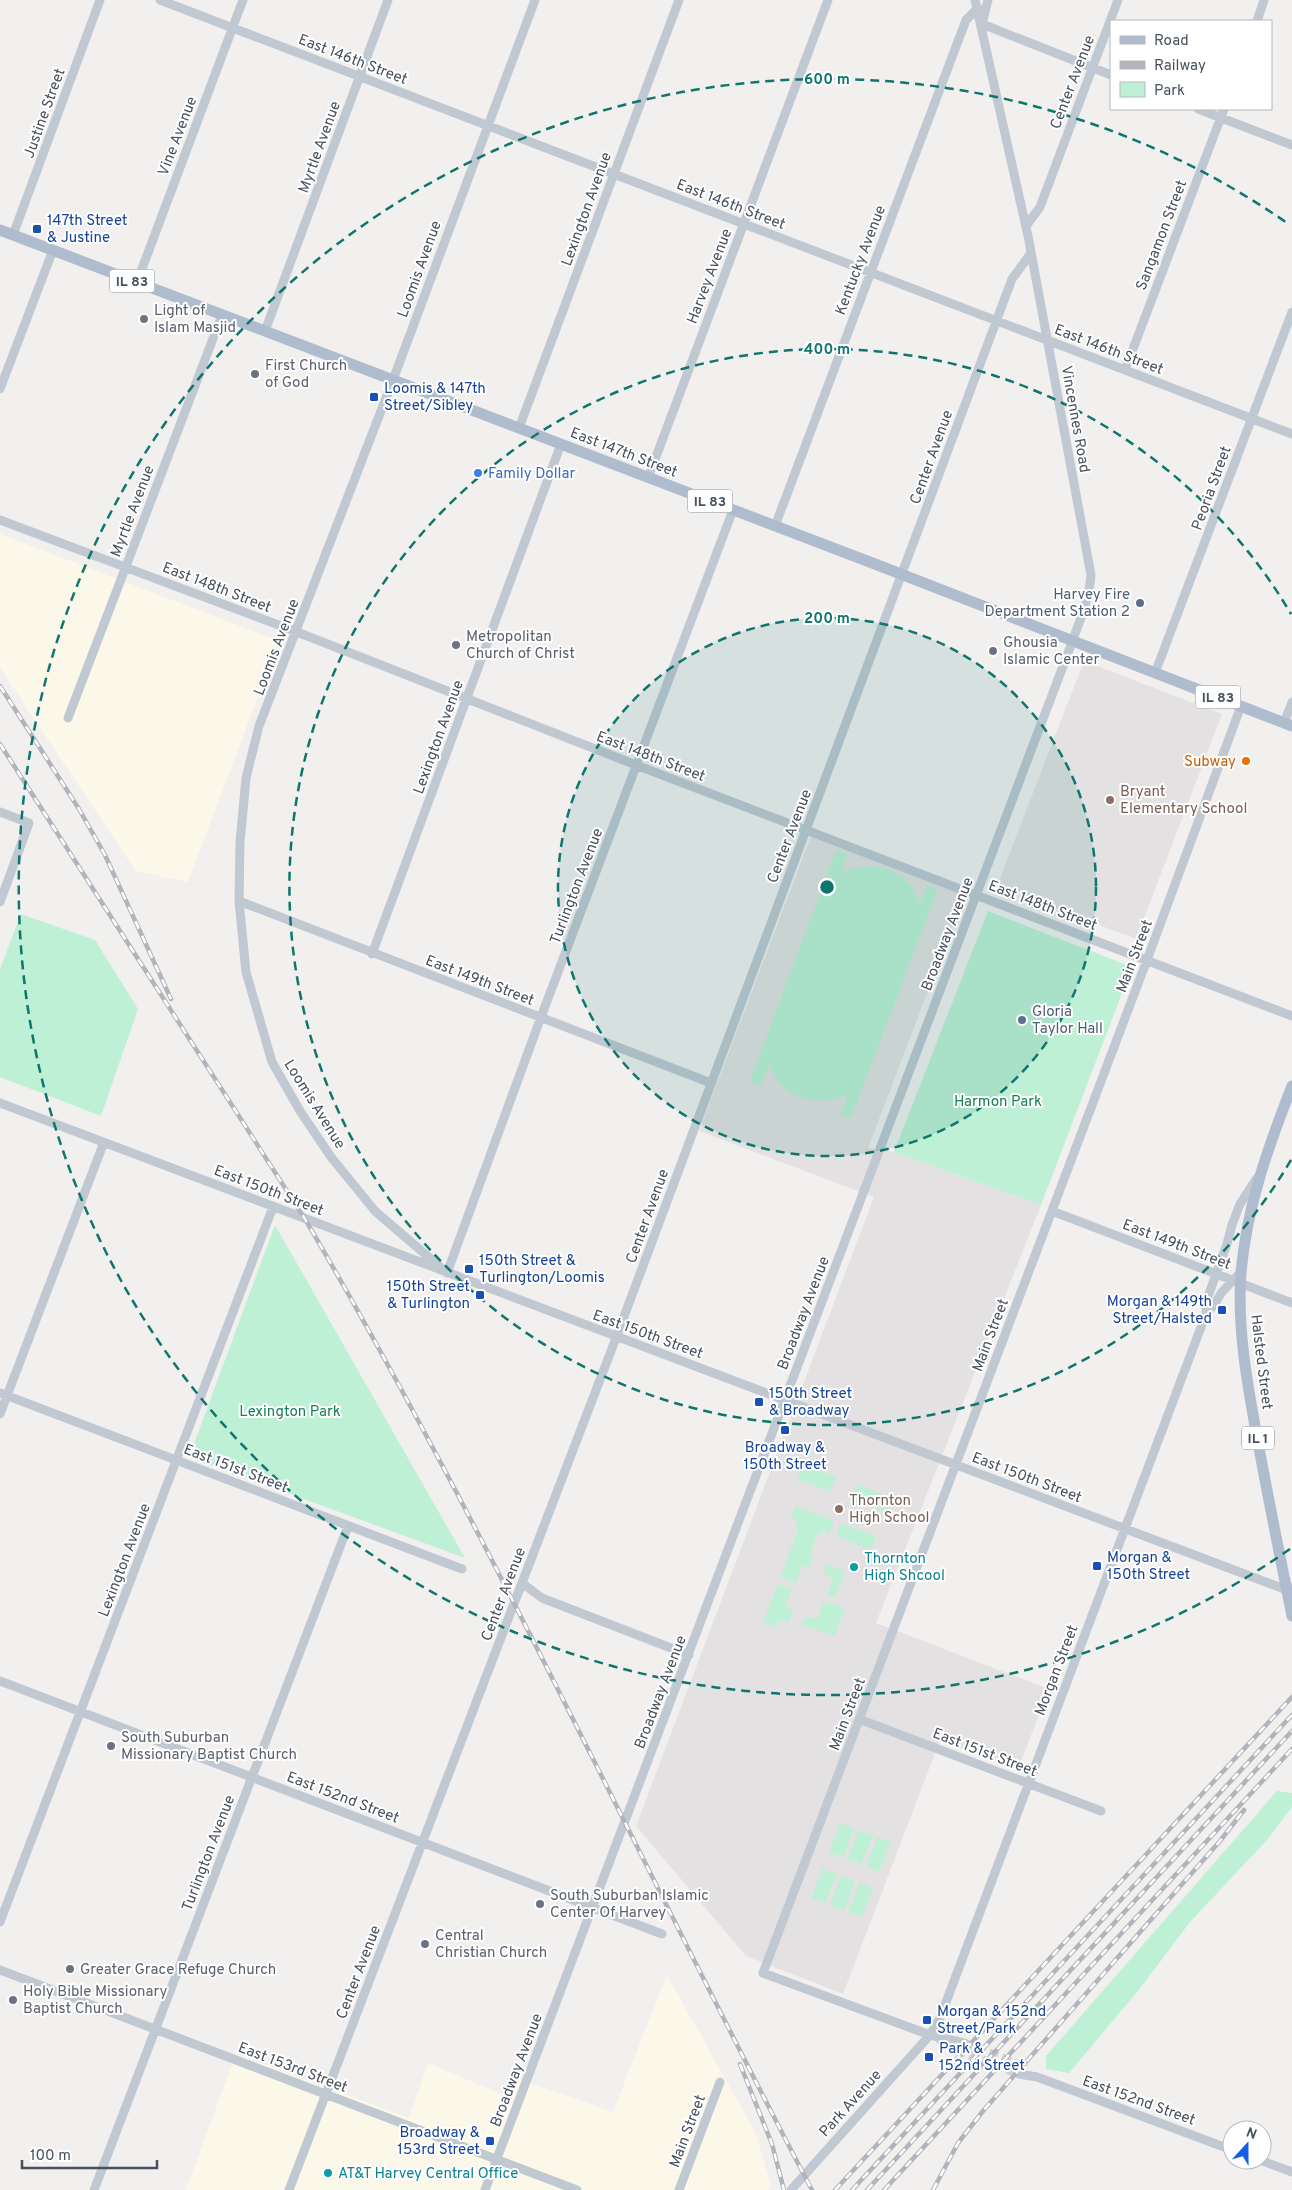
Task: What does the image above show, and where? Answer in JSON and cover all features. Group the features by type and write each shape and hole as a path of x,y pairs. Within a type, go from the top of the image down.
{"main road":[{"name":"East 147th Street","path":"0,230 1288,724"},
{"name":"Halsted Street","path":"1292,1086 1259,1175 1238,1279 1243,1355 1289,1589 1292,1616"}],"street":[{"name":"Justine Street","path":"13,235 100,0"},
{"name":"East 146th Street","path":"160,0 1292,434"},
{"name":"Vine Avenue","path":"137,282 243,0"},
{"name":"Myrtle Avenue","path":"265,331 388,0"},
{"name":"Loomis Avenue","path":"447,1273 374,1211 331,1157 300,1111 272,1062 246,972 239,901 240,842 246,778 259,726 393,380 535,0"},
{"name":"Lexington Avenue","path":"519,428 679,0"},
{"name":"Harvey Avenue","path":"648,478 828,0"},
{"name":"Vincennes Road","path":"982,24 988,0"},
{"name":"Center Avenue","path":"1110,20 1118,0"},
{"path":"1256,20 1264,0"},
{"name":"Vincennes Road","path":"976,4 1026,226 1091,575 1083,612 1072,642"},
{"name":"Kentucky Avenue","path":"775,526 966,20 976,4"},
{"name":"Center Avenue","path":"1026,226 1040,207 1110,21"},
{"path":"982,24 1110,75"},
{"path":"1204,110 1222,113 1292,145"},
{"name":"Sangamon Street","path":"1124,370 1222,113"},
{"path":"0,389 53,250"},
{"name":"Center Avenue","path":"289,2190 616,1338 1012,279 1031,253"},
{"name":"Peoria Street","path":"1155,673 1292,312"},
{"name":"Myrtle Avenue","path":"68,718 222,314"},
{"name":"Lexington Avenue","path":"372,954 561,444"},
{"name":"Turlington Avenue","path":"447,1273 541,1017 733,510"},
{"name":"East 148th Street","path":"0,520 297,632 636,765 1292,1016"},
{"name":"Broadway Avenue","path":"485,2190 1072,642"},
{"path":"1288,724 1292,702"},
{"name":"Main Street","path":"930,2035 763,1973 1052,1212 1241,706"},
{"path":"0,812 29,823 0,902"},
{"name":"East 149th Street","path":"239,901 372,954 711,1083"},
{"name":"East 150th Street","path":"0,1102 616,1338 1289,1589"},
{"path":"0,1414 4,1395 104,1142"},
{"name":"Morgan Street","path":"930,2035 940,2018 1206,1314 1206,1302 1240,1204 1259,1175"},
{"name":"Lexington Avenue","path":"0,1922 273,1206"},
{"name":"East 149th Street","path":"1052,1212 1216,1274 1238,1279 1292,1303"},
{"name":"Morgan Street","path":"1206,1314 1219,1296 1238,1279"},
{"name":"East 151st Street","path":"4,1395 462,1569"},
{"name":"Turlington Avenue","path":"94,2190 348,1526"},
{"path":"522,1583 542,1598 689,1655"},
{"name":"East 152nd Street","path":"0,1681 662,1934"},
{"name":"East 151st Street","path":"859,1719 1101,1811"},
{"name":"East 153rd Street","path":"0,1970 577,2190"},
{"path":"930,2035 964,2043"},
{"path":"930,2035 957,2050"},
{"name":"Park Avenue","path":"790,2190 930,2035"},
{"name":"East 152nd Street","path":"1027,2068 1037,2077"},
{"name":"East 152nd Street","path":"1020,2074 1037,2077 1222,2146"},
{"name":"Main Street","path":"679,2190 720,2082"},
{"path":"1272,2164 1292,2172"}],"shaded area":[{"path":"0,534 279,641 188,882 136,871 0,668"},
{"name":"Bryant Elementary School","path":"1084,661 1222,714 1136,939 997,886"},
{"name":"Thornton High School","path":"811,836 965,894 868,1148 894,1152 1041,1205 876,1623 1049,1689 1018,1769 940,1740 843,1994 746,1956 636,1826 874,1197 699,1131"},
{"path":"667,1975 756,2134 771,2186 767,2190 186,2190 236,2054 409,2118 428,2063 510,2098 518,2079 613,2112"}],"green space":[{"path":"836,850 847,854 841,872 867,866 876,866 893,871 910,884 920,903 927,885 938,889 851,1118 841,1115 848,1095 824,1100 802,1098 783,1086 775,1077 769,1065 761,1085 750,1081"},
{"name":"Harmon Park","path":"988,911 1132,967 1041,1205 894,1152"},
{"path":"21,914 95,940 138,1009 101,1116 0,1077 0,969"},
{"name":"Lexington Park","path":"275,1225 465,1558 189,1457"},
{"path":"803,1464 836,1477 830,1492 797,1479"},
{"path":"856,1484 893,1499 888,1513 851,1499"},
{"path":"795,1506 834,1521 829,1533 822,1531 820,1535 817,1534 810,1554 813,1556 809,1567 802,1565 796,1583 780,1577 799,1528 795,1527 797,1521 791,1518"},
{"path":"841,1523 876,1536 871,1550 836,1536"},
{"path":"826,1564 845,1571 834,1598 827,1595 833,1578 825,1574"},
{"path":"778,1584 794,1590 791,1591 785,1607 794,1610 788,1623 779,1620 776,1627 763,1622"},
{"path":"824,1601 845,1608 834,1636 802,1625 805,1617 818,1619"},
{"path":"1277,1791 1292,1793 1292,1807 1267,1840 1190,1922 1138,1991 1069,2073 1046,2069 1046,2056"},
{"path":"840,1823 854,1828 843,1858 829,1852"},
{"path":"859,1830 873,1835 861,1864 847,1859"},
{"path":"877,1837 891,1842 879,1872 866,1866"},
{"path":"823,1868 837,1874 825,1903 811,1898"},
{"path":"841,1875 855,1881 844,1910 830,1905"},
{"path":"860,1882 873,1888 862,1917 848,1912"}],"tunnel":[{"path":"964,2043 1027,2068"},
{"path":"957,2050 1019,2074"}],"railway":[{"path":"0,686 79,809 105,855 171,999"},
{"path":"0,744 305,1219 373,1338 502,1579 812,2190"},
{"path":"835,2190 1292,1697"},
{"path":"852,2190 1292,1715"},
{"path":"867,2190 1292,1731"},
{"path":"884,2190 1292,1749"},
{"path":"933,2190 958,2143 983,2111 1220,1841 1244,1810"},
{"path":"740,2064 772,2144 784,2190"}],"place":[{"name":"147th Street & Justine","path":"37,229"},
{"name":"Light of Islam Masjid","path":"144,319"},
{"name":"First Church of God","path":"255,374"},
{"name":"Loomis & 147th Street/Sibley","path":"374,397"},
{"name":"Family Dollar","path":"478,473"},
{"name":"Harvey Fire Department Station 2","path":"1140,603"},
{"name":"Metropolitan Church of Christ","path":"456,645"},
{"name":"Ghousia Islamic Center","path":"993,651"},
{"name":"Subway","path":"1246,761"},
{"name":"Bryant Elementary School","path":"1110,800"},
{"name":"Gloria Taylor Hall","path":"1022,1020"},
{"name":"150th Street & Turlington/Loomis","path":"469,1269"},
{"name":"150th Street & Turlington","path":"480,1295"},
{"name":"Morgan & 149th Street/Halsted","path":"1222,1310"},
{"name":"150th Street & Broadway","path":"759,1402"},
{"name":"Broadway & 150th Street","path":"785,1430"},
{"name":"Thornton High School","path":"839,1509"},
{"name":"Morgan & 150th Street","path":"1097,1566"},
{"name":"Thornton High Shcool","path":"854,1567"},
{"name":"South Suburban Missionary Baptist Church","path":"111,1746"},
{"name":"South Suburban Islamic Center Of Harvey","path":"540,1904"},
{"name":"Central Christian Church","path":"425,1944"},
{"name":"Greater Grace Refuge Church","path":"70,1969"},
{"name":"Holy Bible Missionary Baptist Church","path":"13,2000"},
{"name":"Morgan & 152nd Street/Park","path":"927,2020"},
{"name":"Park & 152nd Street","path":"929,2057"},
{"name":"Broadway & 153rd Street","path":"490,2141"},
{"name":"AT&T Harvey Central Office","path":"328,2173"}]}
